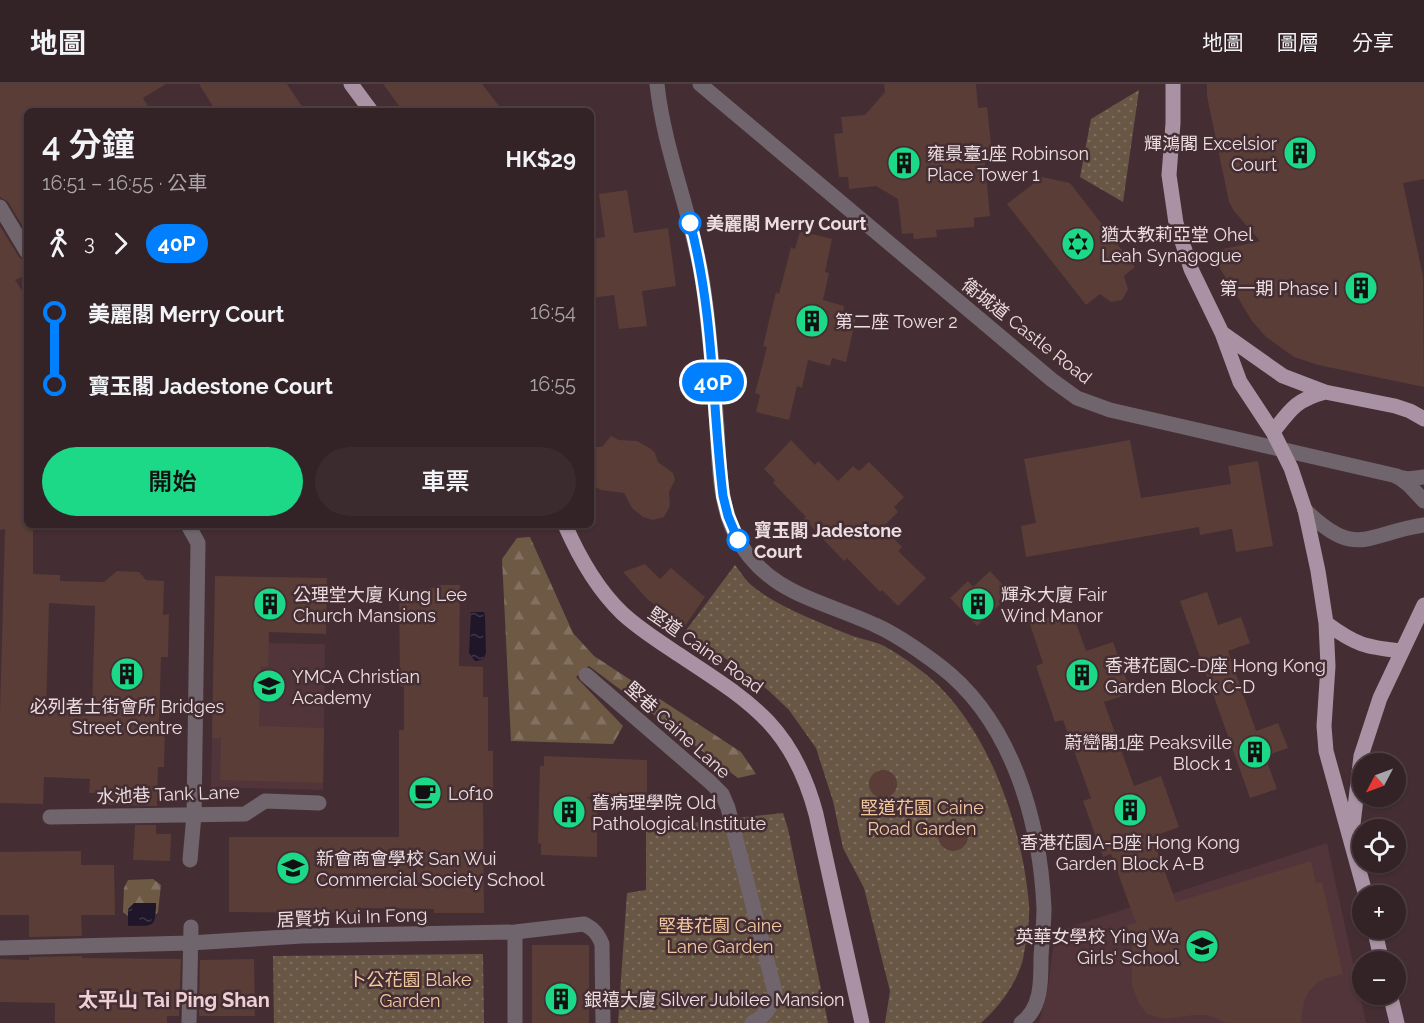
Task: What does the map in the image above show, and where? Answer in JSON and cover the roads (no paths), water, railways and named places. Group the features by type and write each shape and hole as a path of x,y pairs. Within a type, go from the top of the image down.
{"main road":[{"path":"351,84 368,108"},
{"path":"1173,84 1169,175 1176,223 1191,269 1222,333 1240,382 1273,432 1291,468 1305,510 1326,623 1328,666 1324,726 1326,751 1352,839"},
{"path":"1222,333 1283,376 1325,392 1395,406 1424,419"},
{"path":"1273,432 1288,412 1305,398 1325,392"},
{"name":"堅道 Caine Road","path":"566,528 582,560 607,598 629,620 748,702 779,733 792,753 810,793 816,814 862,1023"},
{"path":"1354,819 1361,756 1380,698 1424,605"},
{"path":"1326,623 1345,637 1366,647 1401,651"},
{"path":"1393,1005 1397,1023"}],"street":[{"path":"657,84 661,112 694,237 702,277 710,337 723,496 734,532 753,563 782,585 816,602 892,633 942,668 973,698 997,731 1012,764 1032,825 1043,898 1041,979 1037,1000 1027,1019 1021,1023"},
{"name":"衛城道 Castle Road","path":"700,84 1052,380 1077,398 1110,410 1408,479 1424,477"},
{"path":"0,207 24,247"},
{"name":"衛城道 Castle Road","path":"1397,476 1409,484 1424,501"},
{"path":"1305,510 1332,532 1350,539 1371,540 1424,525"},
{"path":"190,528 198,543 195,815 190,860"},
{"name":"堅巷 Caine Lane","path":"586,675 722,794 728,808 775,992 766,1014 752,1023"},
{"name":"水池巷 Tank Lane","path":"50,817 245,814 265,801 319,803"},
{"path":"516,1023 515,932 584,924 592,928 602,944 603,1023"},
{"path":"189,1023 191,927"},
{"name":"居賢坊 Kui In Fong","path":"0,948 190,943 302,936 515,932"}],"water":[{"path":"471,612 484,612 485,617 486,653 481,660 477,661 469,653"},
{"path":"134,903 156,903 155,918 151,924 128,926 128,909"}],"place":[{"name":"輝鴻閣 Excelsior Court","path":"1300,153"},
{"name":"雍景臺1座 Robinson Place Tower 1","path":"904,163"},
{"name":"美麗閣 Merry Court","path":"690,223"},
{"name":"猶太教莉亞堂 Ohel Leah Synagogue","path":"1078,244"},
{"name":"第一期 Phase I","path":"1361,288"},
{"name":"第二座 Tower 2","path":"812,321"},
{"name":"寶玉閣 Jadestone Court","path":"738,540"},
{"name":"公理堂大廈 Kung Lee Church Mansions","path":"270,604"},
{"name":"輝永大廈 Fair Wind Manor","path":"978,604"},
{"name":"必列者士街會所 Bridges Street Centre","path":"127,674"},
{"name":"香港花園C-D座 Hong Kong Garden Block C-D","path":"1082,675"},
{"name":"YMCA Christian Academy","path":"269,686"},
{"name":"蔚巒閣1座 Peaksville Block 1","path":"1255,752"},
{"name":"Lof10","path":"425,793"},
{"name":"香港花園A-B座 Hong Kong Garden Block A-B","path":"1130,810"},
{"name":"舊病理學院 Old Pathological Institute","path":"569,812"},
{"name":"新會商會學校 San Wui Commercial Society School","path":"293,868"},
{"name":"英華女學校 Ying Wa Girls' School","path":"1202,946"},
{"name":"銀禧大廈 Silver Jubilee Mansion","path":"561,999"}],"district":[{"name":"太平山 Tai Ping Shan","path":"174,1000"}],"park label":[{"name":"堅道花園 Caine Road Garden","path":"922,817"},
{"name":"堅巷花園 Caine Lane Garden","path":"720,935"},
{"name":"卜公花園 Blake Garden","path":"410,989"}]}
